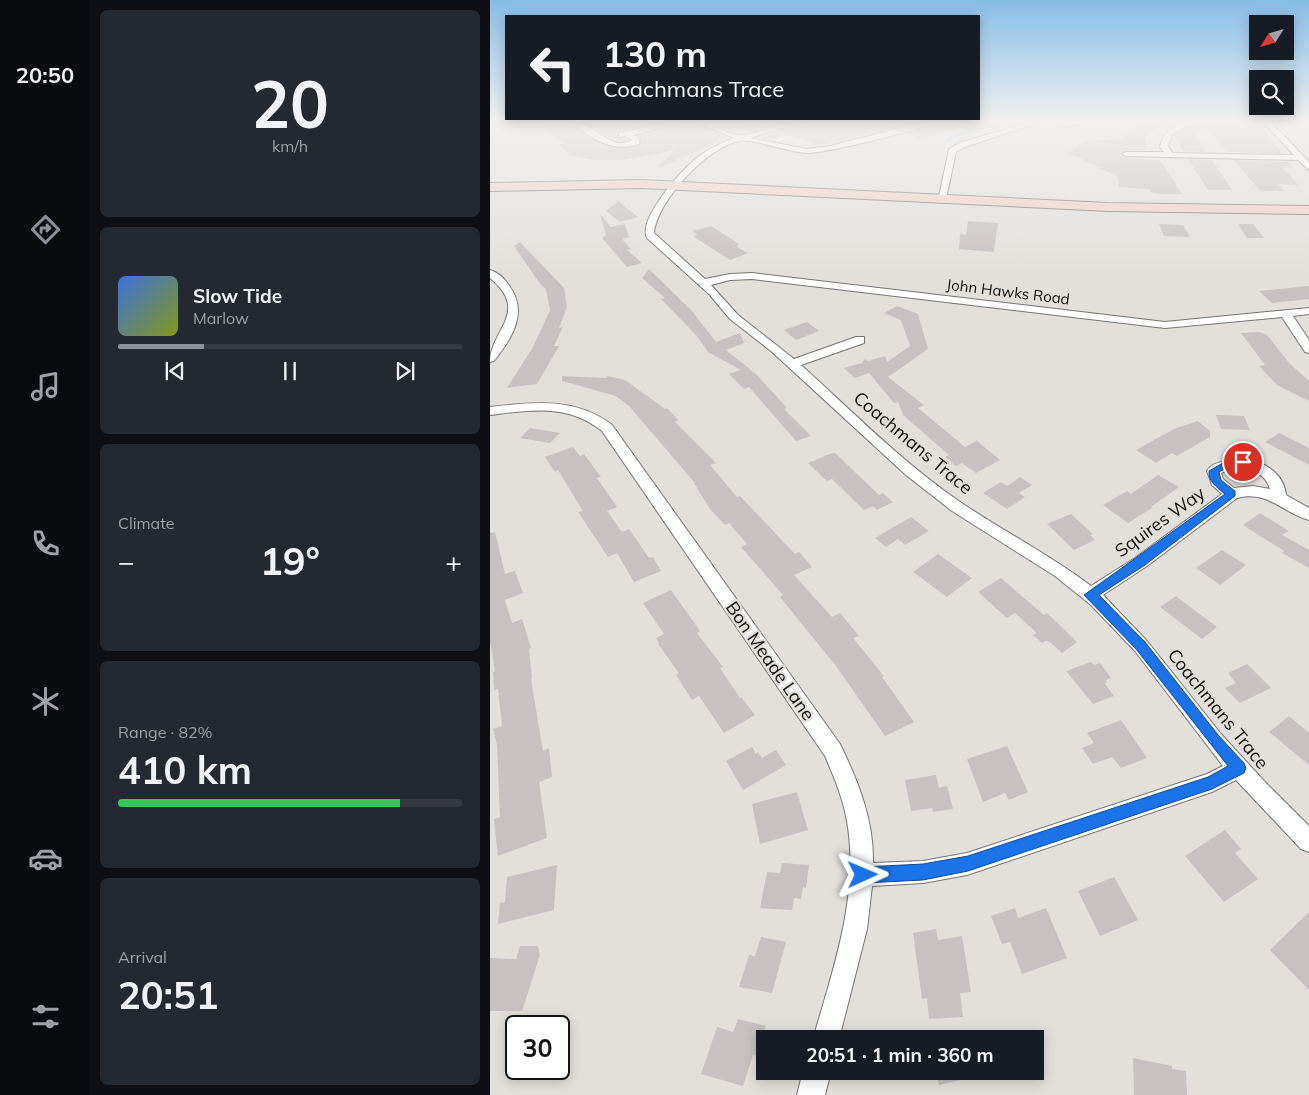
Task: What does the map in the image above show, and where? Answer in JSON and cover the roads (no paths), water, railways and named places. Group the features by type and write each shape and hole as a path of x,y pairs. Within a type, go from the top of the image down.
{"street":[{"name":"Coachmans Trace","path":"685,173 673,184 649,233 653,240 704,283 734,317 792,364 933,490 982,525 1061,572 1090,595 1141,646 1214,740 1309,841"},
{"path":"941,199 947,173"},
{"path":"490,187 612,183 673,184 1148,208 1309,210"},
{"path":"490,273 506,287 514,313 509,333 490,358"},
{"name":"John Hawks Road","path":"704,283 730,277 752,276 1165,326 1309,311"},
{"path":"1285,313 1309,349"},
{"path":"792,364 860,340"},
{"name":"Bon Meade Lane","path":"490,411 546,407 569,409 586,413 607,428 832,750 844,770 851,790 860,829 863,875 845,972 829,1030"},
{"path":"1232,494 1218,482 1214,476 1214,471 1230,462 1243,462 1257,467 1276,481 1280,488 1279,498"},
{"name":"Squires Way","path":"1090,595 1141,562 1232,494 1246,489 1263,492 1279,498 1309,515"},
{"path":"863,875 923,872 968,864 1212,782 1239,768"},
{"path":"811,1095 815,1080"}]}
